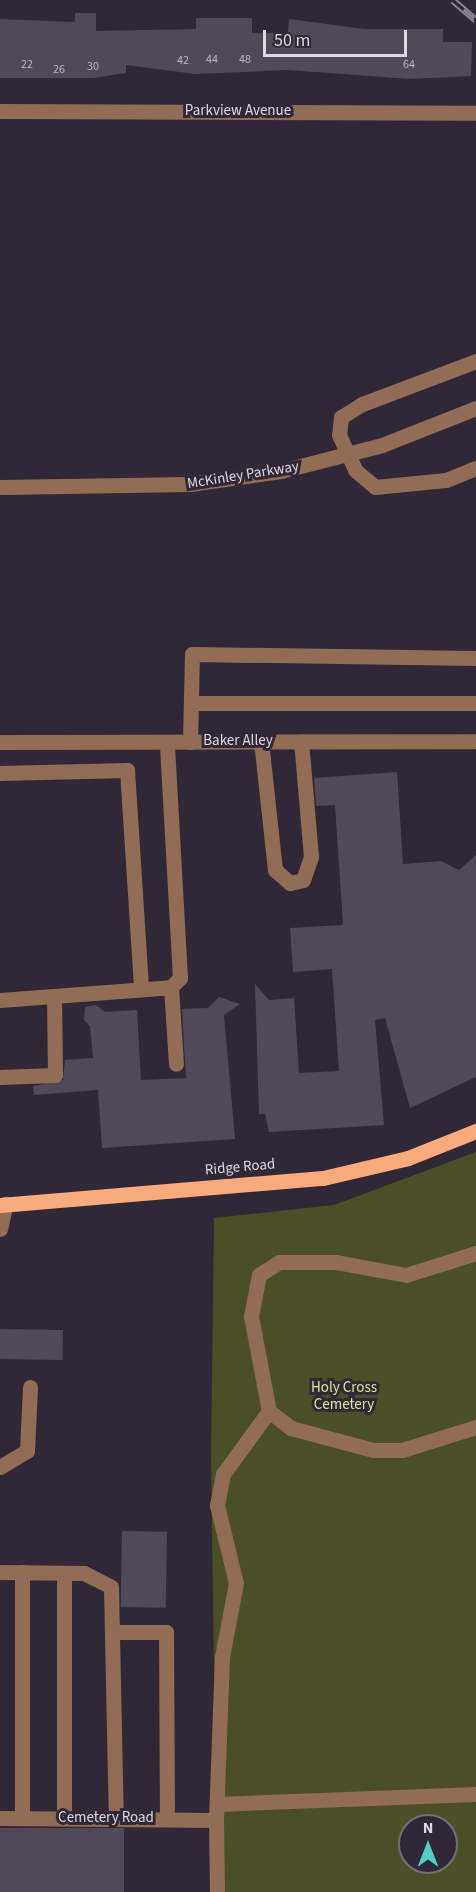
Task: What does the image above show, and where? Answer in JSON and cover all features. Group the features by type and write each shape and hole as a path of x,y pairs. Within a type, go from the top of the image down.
{"main road":[{"name":"Ridge Road","path":"3,1205 323,1178 408,1158 476,1131"}],"street":[{"name":"Parkview Avenue","path":"0,111 476,113"},
{"path":"476,361 362,404 341,417 345,456 375,487 436,482 476,468"},
{"name":"McKinley Parkway","path":"0,487 190,484 345,456 476,408"},
{"path":"190,741 192,654 476,658"},
{"path":"191,703 476,703"},
{"path":"0,1000 171,987 180,978 166,741"},
{"path":"261,741 275,870 290,883 303,880 311,857 301,741"},
{"name":"Baker Alley","path":"0,742 476,741"},
{"path":"0,773 127,770 141,989"},
{"path":"171,987 176,1064"},
{"path":"0,1077 55,1075 54,996"},
{"path":"0,1229 3,1205"},
{"path":"476,1253 406,1275 336,1262 279,1262 259,1275 251,1316 269,1411 291,1428 373,1450 402,1450 476,1427"},
{"path":"0,1467 27,1451 30,1388"},
{"path":"217,1892 215,1814 222,1657 236,1583 217,1505 223,1474 269,1411"},
{"path":"0,1572 84,1573 111,1587 116,1818"},
{"path":"22,1572 22,1818"},
{"path":"64,1573 64,1818"},
{"path":"112,1632 166,1632 168,1818"},
{"name":"Cemetery Road","path":"0,1818 168,1818 476,1794"}],"green space":[{"name":"Holy Cross Cemetery","path":"476,1152 476,1892 217,1892 211,1459 214,1218 334,1205"}],"building":[{"path":"75,13 96,13 96,31 196,29 196,18 252,18 252,33 288,33 289,19 364,29 443,29 443,42 472,42 471,76 411,79 288,70 195,74 126,65 126,73 94,78 0,78 0,19 75,22"},
{"path":"397,772 403,864 441,861 459,870 476,855 476,1077 410,1108 385,1018 375,1020 384,1125 269,1132 265,1114 259,1114 255,984 269,1000 294,998 299,1073 339,1071 332,969 293,972 290,928 343,925 335,805 316,806 314,778"},
{"path":"219,997 240,1004 224,1015 235,1139 102,1148 98,1090 34,1095 33,1086 63,1080 65,1060 93,1058 90,1026 84,1020 85,1007 96,1005 105,1012 137,1010 141,1080 186,1078 182,1009 208,1008"},
{"path":"0,1329 63,1330 62,1360 0,1359"},
{"path":"122,1531 167,1532 166,1608 121,1607"},
{"path":"0,1828 124,1828 124,1892 0,1892"}],"railway":[{"path":"453,0 476,20"}]}
